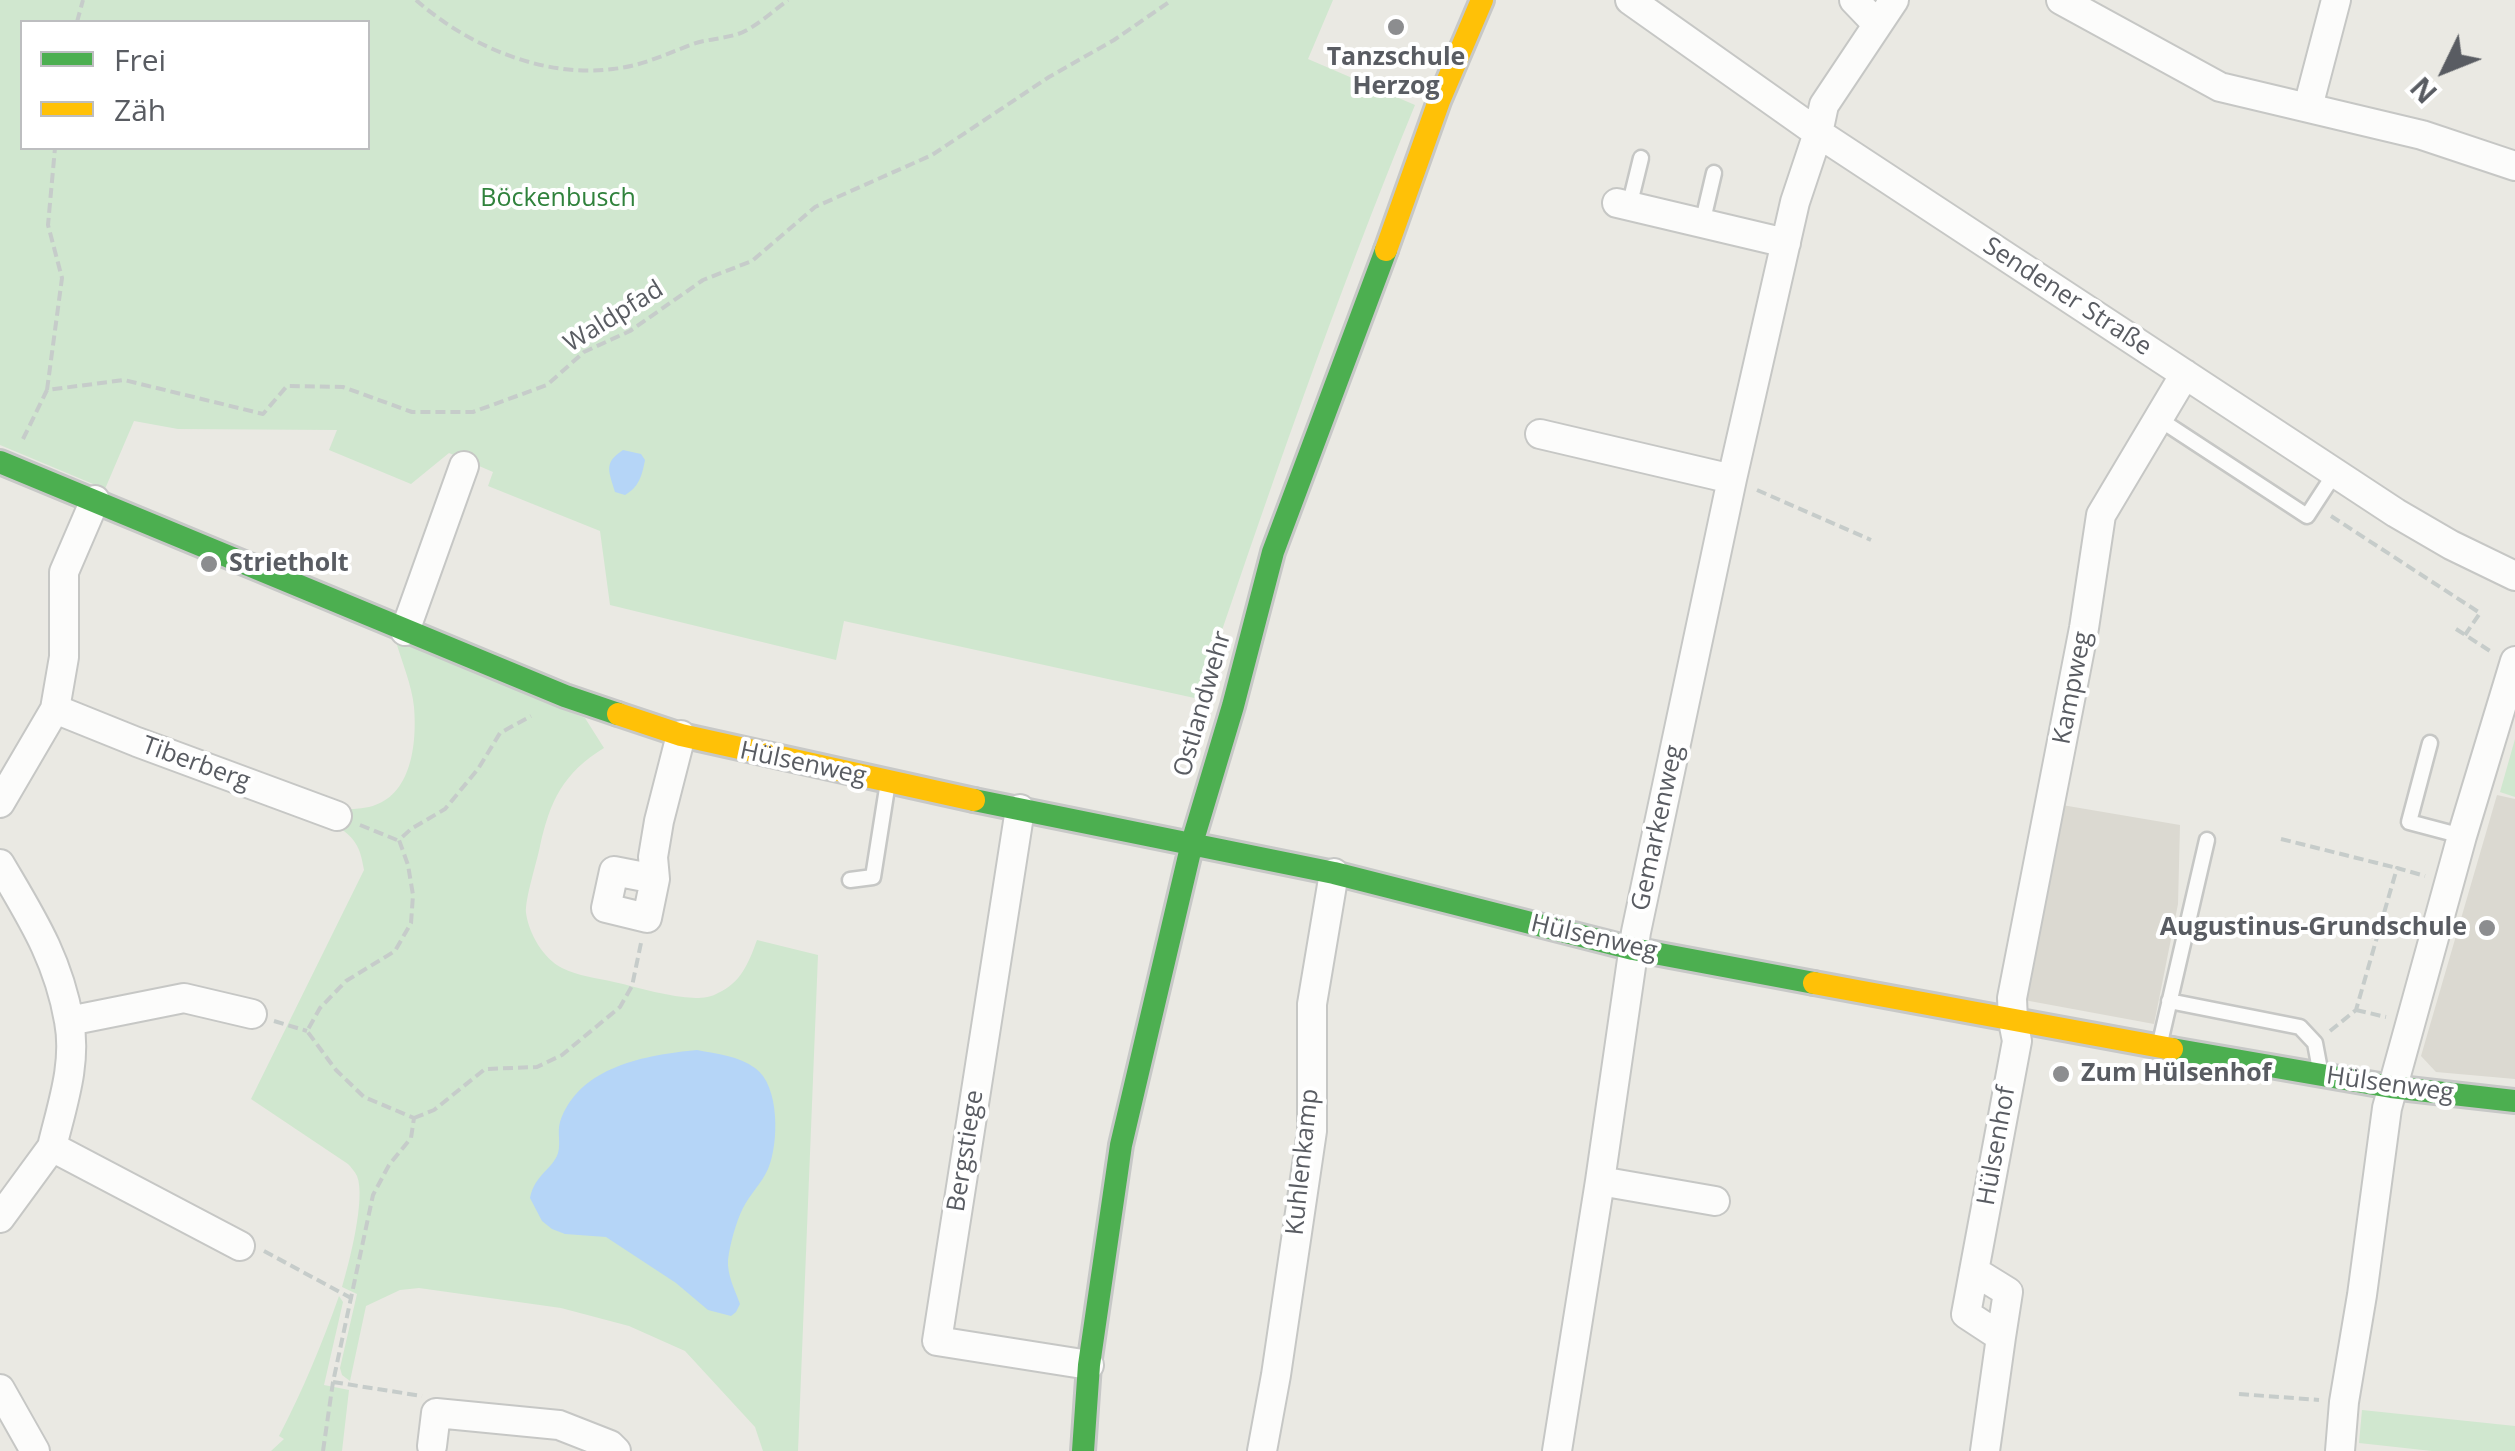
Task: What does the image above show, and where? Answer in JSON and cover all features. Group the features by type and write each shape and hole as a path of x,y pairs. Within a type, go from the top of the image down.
{"street":[{"name":"Ostlandwehr","path":"1083,1451 1090,1364 1122,1145 1192,844 1274,552 1439,100 1482,0"},
{"path":"1854,0 1877,24"},
{"name":"Gemarkenweg","path":"1557,1451 1633,949 1795,202 1824,105 1894,0"},
{"path":"2060,0 2220,87 2422,135 2515,166"},
{"path":"2308,108 2336,0"},
{"name":"Sendener Straße","path":"1646,5 1818,133 2335,473 2451,545 2515,576"},
{"path":"1623,205 1786,244"},
{"name":"Kampweg","path":"2013,1021 2012,998 2084,628 2101,515 2185,374"},
{"path":"1540,434 1732,479"},
{"name":"Hülsenweg","path":"7,464 565,696 681,735 888,782 1334,873 1633,949 2321,1076 2515,1101"},
{"path":"405,631 464,466"},
{"path":"0,803 56,708 64,658 64,572 95,500"},
{"path":"2340,1451 2392,1087 2513,669"},
{"name":"Tiberberg","path":"56,708 136,742 337,816"},
{"path":"655,878 614,871 606,908 647,918 655,878 659,821 681,735"},
{"name":"Bergstiege","path":"1020,809 936,1341 1090,1364"},
{"path":"0,864 44,938 64,993 72,1036 71,1068 52,1147 0,1218"},
{"name":"Kuhlenkamp","path":"1262,1451 1312,1131 1312,1004 1334,873"},
{"path":"69,1021 184,998 252,1014"},
{"name":"Hülsenhof","path":"2001,1337 1966,1314 2016,1041 2013,1021"},
{"path":"52,1147 240,1246"},
{"path":"1600,1180 1716,1201"},
{"path":"1974,1272 2008,1292 1985,1451"},
{"path":"0,1389 34,1451"},
{"path":"432,1446 436,1412 559,1424 616,1451"}],"lane":[{"path":"1623,205 1641,158"},
{"path":"1702,224 1714,173"},
{"path":"2159,419 2307,516 2335,473"},
{"path":"2430,743 2409,822 2462,836"},
{"path":"850,880 873,877 888,782"},
{"path":"2159,1047 2208,840"},
{"path":"2168,1001 2300,1027 2315,1043 2321,1076"}],"path":[{"path":"416,0 435,17 522,59 549,68 612,70 661,59 695,43 740,34 788,0"},
{"name":"Waldpfad","path":"47,390 124,380 264,414 287,386 343,387 412,412 473,412 548,385 584,352 630,331 704,280 752,262 815,208 932,155 1172,0"},
{"path":"7,464 47,390 62,278 48,225 56,150"},
{"path":"1732,479 1872,540"},
{"path":"2314,505 2480,613 2466,636"},
{"path":"2456,629 2513,669"},
{"path":"399,840 444,809 478,769 500,733 565,696"},
{"path":"308,1031 320,1008 346,981 394,951 411,923 413,896 399,840 337,816"},
{"path":"2281,839 2449,883"},
{"path":"2315,1043 2356,1010 2397,868"},
{"path":"252,1014 308,1031 336,1070 364,1097 414,1118 434,1110 484,1069 537,1068 562,1056 620,1007 632,986 647,918"},
{"path":"2356,1010 2410,1023"},
{"path":"323,1451 333,1382 373,1196 389,1165 411,1138 414,1118"},
{"path":"240,1246 254,1246 351,1298"},
{"path":"333,1382 420,1394 436,1412"},
{"path":"2240,1394 2344,1402"}],"shaded area":[{"name":"Augustinus-Grundschule","path":"2497,795 2515,799 2515,1079 2436,1072 2421,1056"},
{"path":"2062,805 2180,825 2178,904 2154,1024 2024,1000"}],"green space":[{"name":"Böckenbusch","path":"0,0 1333,0 1308,59 1415,105 1302,400 1199,699 844,621 836,660 610,605 600,531 488,486 493,472 449,453 411,484 329,450 337,430 178,429 134,421 105,489 0,445"},
{"path":"395,638 585,718 604,748 578,768 560,790 544,830 529,889 526,913 530,929 555,964 588,976 699,998 733,984 757,940 818,955 798,1451 763,1451 755,1427 685,1351 629,1326 561,1308 419,1288 400,1290 366,1306 350,1381 342,1375 340,1368 357,1294 342,1287 358,1215 357,1176 348,1164 251,1099 364,870 355,843 334,824 338,810 369,807 383,801 395,792 409,767 414,707"},
{"path":"2515,739 2515,797 2500,792"},
{"path":"339,1296 343,1302 324,1385 349,1390 342,1451 271,1451 284,1439 279,1436 312,1367"},
{"path":"2362,1410 2515,1426 2515,1451 2432,1451 2359,1443"}],"water":[{"path":"623,450 641,454 645,460 639,481 625,495 615,492 609,468 612,459"},
{"path":"697,1050 735,1058 755,1068 769,1087 775,1116 772,1158 743,1208 730,1247 729,1271 740,1304 731,1316 708,1310 676,1283 606,1237 565,1234 552,1229 542,1221 530,1198 536,1183 556,1159 560,1122 582,1088 598,1076 636,1060"}],"traffic: fast":[{"path":"1083,1451 1089,1365 1121,1145 1192,843 1273,552 1386,250"},
{"path":"0,462 565,696 618,714"},
{"path":"974,800 1334,873 1633,949 1814,983"},
{"path":"2172,1049 2391,1087 2515,1101"}],"traffic: slow":[{"path":"1386,250 1439,101 1482,0"},
{"path":"618,714 681,735 974,800"},
{"path":"1814,983 2172,1049"}],"place":[{"name":"Tanzschule Herzog","path":"1396,27"},
{"name":"Strietholt","path":"209,564"},
{"name":"Augustinus-Grundschule","path":"2487,928"},
{"name":"Zum Hülsenhof","path":"2061,1074"}]}
